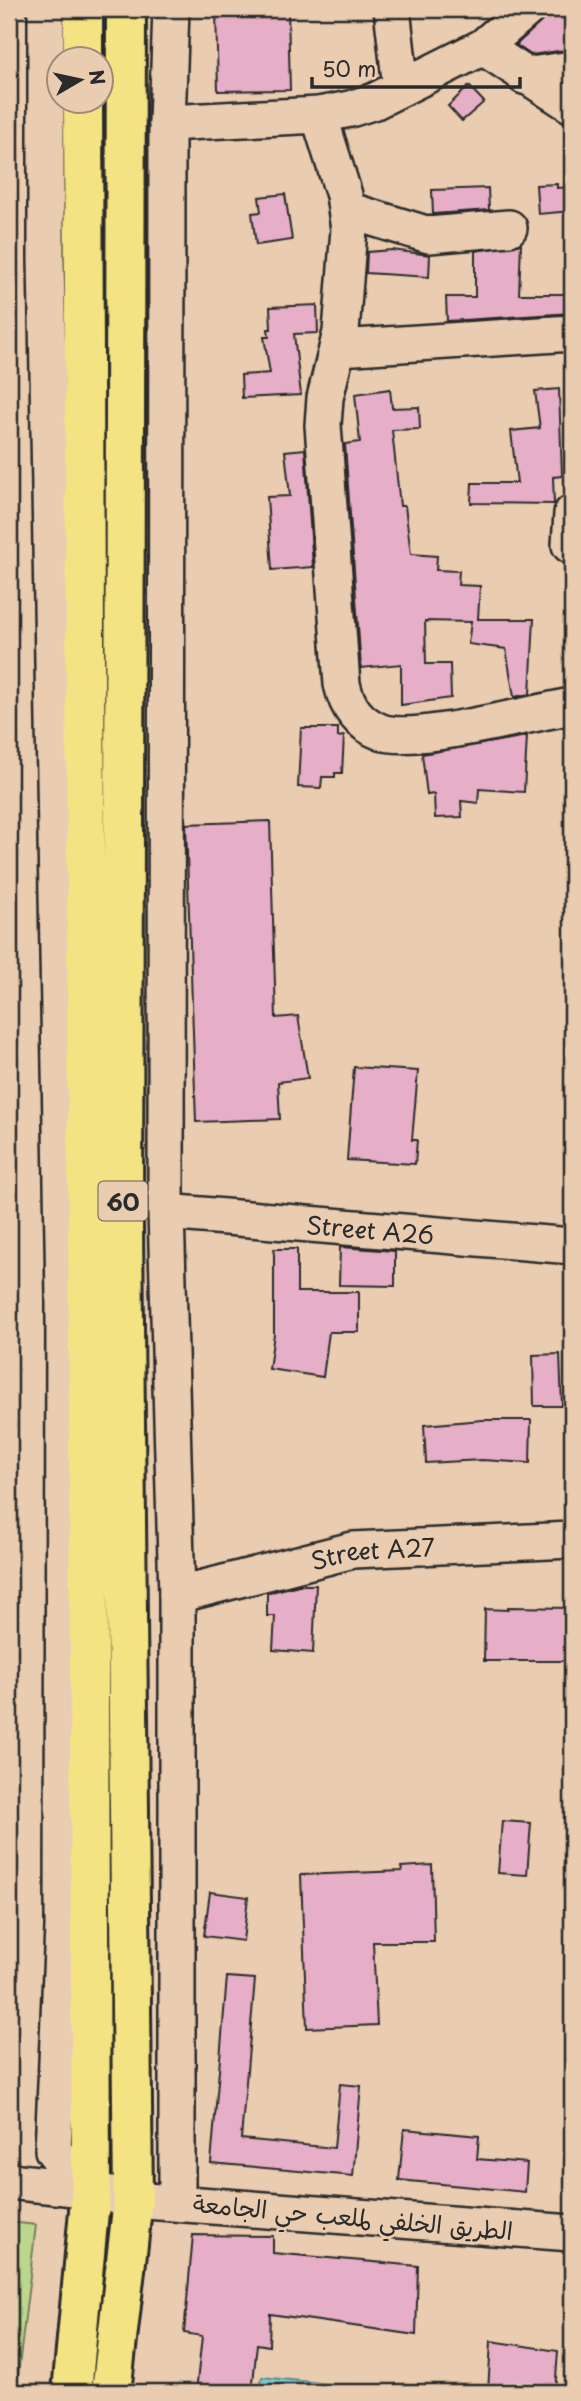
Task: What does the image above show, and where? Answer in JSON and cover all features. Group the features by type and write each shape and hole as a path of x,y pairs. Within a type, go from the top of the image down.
{"main road":[{"path":"83,9 83,46"},
{"name":"60","path":"111,2392 133,2200 123,1227 126,9"},
{"name":"60","path":"72,2392 88,2189 83,116"}],"street":[{"path":"46,9 46,258 64,1299 64,1928 53,2150 88,2189"},
{"path":"171,9 167,123 166,1212 177,1595 177,2202"},
{"path":"392,9 401,88"},
{"path":"167,123 319,115 375,101 483,47 527,9"},
{"path":"483,47 572,105"},
{"path":"524,76 572,69"},
{"path":"319,115 348,210 347,269 338,348 325,398 323,425 342,684 352,712 383,733 411,735 572,706"},
{"path":"348,210 429,235 509,228"},
{"path":"338,348 572,333"},
{"name":"Street A26","path":"166,1212 572,1246"},
{"name":"Street A27","path":"177,1595 353,1550 572,1540"},
{"name":"الطريق الخلفي لملعب حي الجامعة","path":"9,2181 88,2189 133,2200 572,2233"}],"green space":[{"path":"9,2222 36,2225 16,2392 9,2392"}],"water":[{"path":"262,2377 406,2392 260,2392"}],"building":[{"path":"216,9 288,9 290,90 218,91"},
{"path":"572,16 572,49 531,55 516,45 544,19"},
{"path":"469,86 484,102 462,121 448,106"},
{"path":"557,184 557,188 572,187 572,211 538,214 536,185"},
{"path":"488,188 489,210 433,214 432,190"},
{"path":"285,194 292,240 256,245 252,213 261,212 259,197"},
{"path":"521,244 519,294 572,294 572,313 447,321 446,297 475,297 475,251"},
{"path":"392,250 430,255 429,277 366,273 367,252"},
{"path":"317,305 318,333 294,334 301,395 242,398 241,375 270,373 264,337 269,337 268,329 271,329 270,307"},
{"path":"390,389 392,408 419,407 420,429 392,430 400,506 405,506 411,554 437,556 436,570 459,571 458,585 480,586 478,619 534,619 530,694 514,697 506,649 468,644 471,622 425,621 426,664 450,664 451,698 401,705 401,664 361,668 345,444 360,442 355,394"},
{"path":"559,389 562,476 553,477 554,504 471,503 472,483 517,483 511,431 540,428 535,391"},
{"path":"305,449 313,567 272,570 267,497 290,496 285,451"},
{"path":"301,728 338,728 338,737 344,736 342,773 335,773 335,777 322,777 321,788 298,787"},
{"path":"527,736 524,792 479,789 478,803 461,801 462,817 435,818 434,794 427,795 422,754"},
{"path":"270,821 276,1018 298,1016 308,1078 278,1082 280,1119 196,1122 186,824"},
{"path":"354,1067 418,1071 412,1140 417,1140 415,1164 347,1160"},
{"path":"340,1247 395,1251 395,1286 339,1285"},
{"path":"274,1249 297,1249 297,1292 359,1292 359,1332 329,1332 323,1377 269,1369 274,1334"},
{"path":"560,1354 562,1406 534,1406 533,1355"},
{"path":"482,1420 531,1420 530,1463 482,1460 426,1463 424,1425"},
{"path":"299,1585 316,1585 313,1653 273,1650 275,1616 267,1616 267,1593"},
{"path":"508,1607 572,1608 572,1661 484,1661 485,1609 508,1610"},
{"path":"502,1821 531,1823 527,1875 498,1873"},
{"path":"432,1865 434,1942 373,1942 377,2025 307,2028 301,1875 402,1871 401,1867"},
{"path":"210,1892 248,1897 243,1941 204,1936"},
{"path":"227,1977 255,1979 241,2139 334,2148 340,2084 361,2086 353,2176 211,2163"},
{"path":"404,2129 479,2136 477,2159 527,2163 525,2192 399,2180"},
{"path":"193,2235 273,2236 273,2253 418,2266 416,2335 270,2314 269,2346 257,2344 252,2392 196,2392 202,2336 184,2333"},
{"path":"491,2341 558,2351 555,2392 488,2392"}]}
